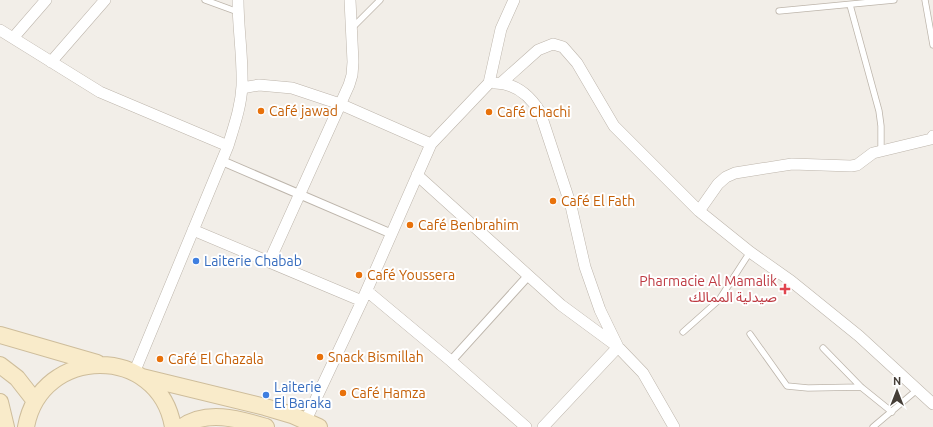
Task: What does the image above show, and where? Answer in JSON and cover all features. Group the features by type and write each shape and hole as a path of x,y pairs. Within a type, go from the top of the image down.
{"main road":[{"path":"0,334 104,365 120,367 138,375 259,405 308,425"},
{"path":"0,365 17,378 35,401"},
{"path":"26,427 28,416 35,401 46,386 65,373 86,366 104,365"},
{"path":"138,375 160,396 169,411 173,427"},
{"path":"0,402 6,427"},
{"path":"182,427 194,420 208,416 247,421 266,427"}],"street":[{"path":"13,38 46,0"},
{"path":"51,62 106,0"},
{"path":"138,375 193,230 228,146 237,119 242,88 238,0"},
{"path":"269,262 352,75 350,0"},
{"path":"308,425 431,144 489,83 500,29 514,0"},
{"path":"0,30 100,92 228,146"},
{"path":"501,83 541,48 552,44 563,47 577,63 614,126 699,211 750,252 791,281 858,336 933,404"},
{"path":"489,83 501,83 513,86 531,100 540,112 571,206 585,267 600,310 618,347"},
{"path":"242,88 259,85 292,88 340,104 431,144"},
{"path":"699,211 718,184 726,177 735,173 792,164 851,166 856,165 871,154 932,140"},
{"path":"222,161 392,234"},
{"path":"417,175 561,305 618,347 643,373 674,427"},
{"path":"193,230 269,262 364,296 452,361 526,427"},
{"path":"452,361 528,276"},
{"path":"543,427 618,347"}],"lane":[{"path":"205,0 238,12"},
{"path":"350,30 380,0"},
{"path":"779,11 894,0"},
{"path":"925,0 933,45"},
{"path":"850,5 879,112 881,126 881,151"},
{"path":"684,332 719,300 750,252"},
{"path":"750,334 787,386 803,388 861,387"},
{"path":"823,348 861,387 892,412"},
{"path":"873,427 918,389"}],"place":[{"name":"Café jawad","path":"261,111"},
{"name":"Café Chachi","path":"489,112"},
{"name":"Café El Fath","path":"553,201"},
{"name":"Café Benbrahim","path":"410,225"},
{"name":"Laiterie Chabab","path":"196,261"},
{"name":"Café Youssera","path":"359,275"},
{"name":"Pharmacie Al Mamalik صيدلية الممالك","path":"785,289"},
{"name":"Snack Bismillah","path":"320,357"},
{"name":"Café El Ghazala","path":"160,359"},
{"name":"Café Hamza","path":"343,393"},
{"name":"Laiterie El Baraka","path":"266,395"}]}
